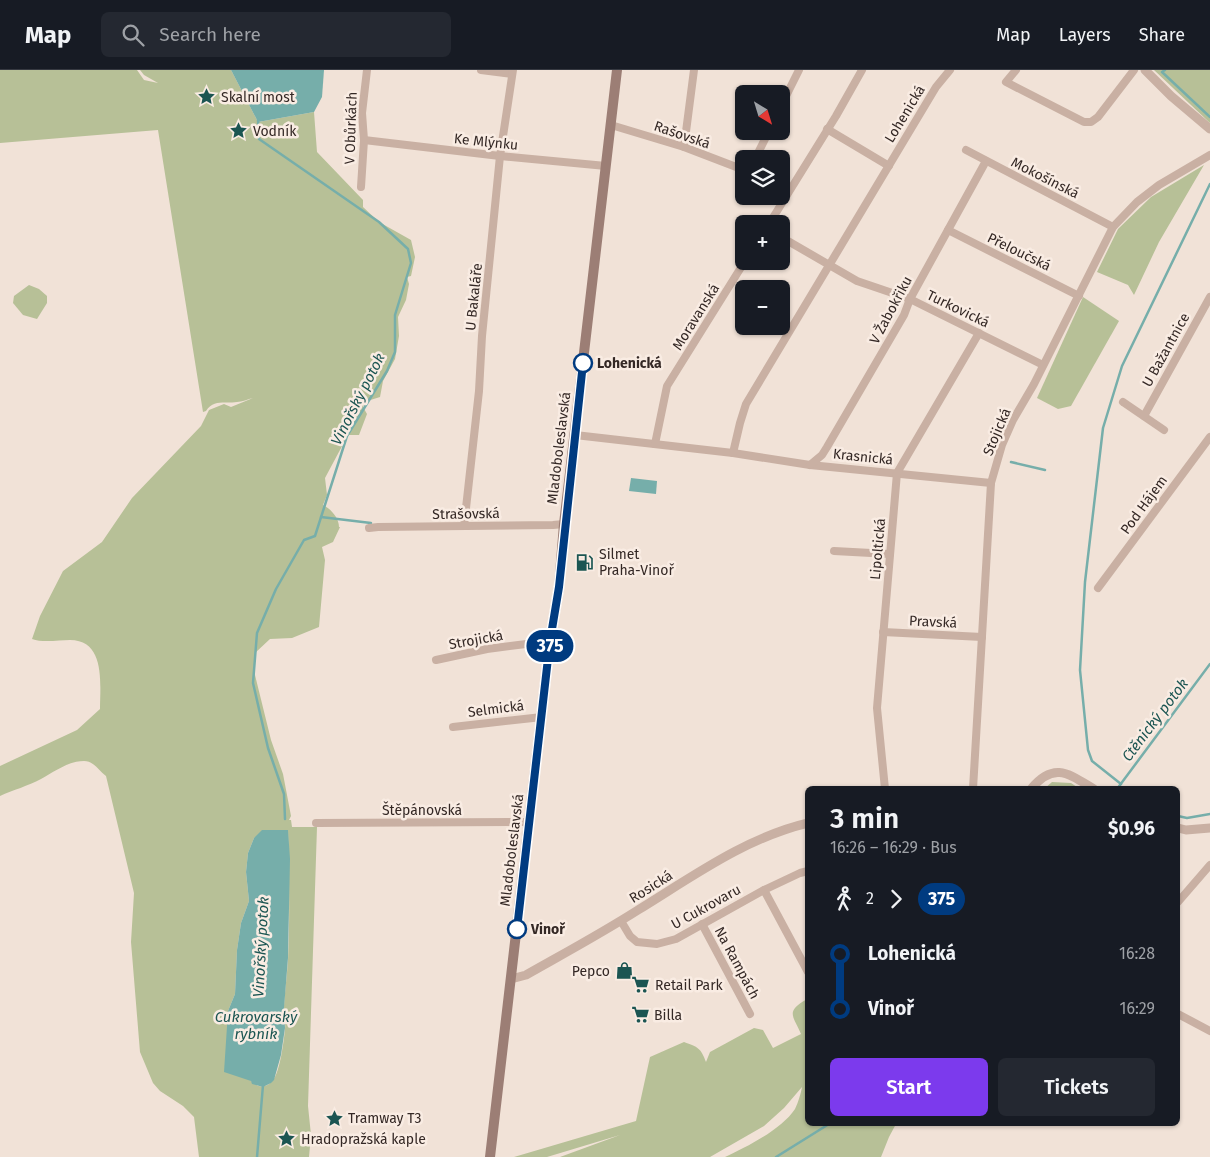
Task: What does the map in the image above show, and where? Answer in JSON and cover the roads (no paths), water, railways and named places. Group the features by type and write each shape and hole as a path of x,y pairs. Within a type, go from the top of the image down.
{"main road":[{"name":"Mladoboleslavská","path":"490,1157 550,641 559,587 564,524 617,70"}],"street":[{"name":"V Obůrkách","path":"361,187 364,140 362,113 367,70"},
{"path":"481,70 512,72"},
{"path":"684,147 694,70"},
{"path":"790,87 798,70"},
{"path":"790,182 827,129 862,70"},
{"name":"Lohenická","path":"733,453 746,404 936,87 950,70"},
{"path":"1016,70 1006,82 1084,122 1091,122 1098,116 1134,70"},
{"path":"1146,70 1171,96 1210,129"},
{"name":"U Bakaláře","path":"464,526 479,391 482,336 500,156 512,72"},
{"name":"Rašovská","path":"611,125 684,147 735,167"},
{"path":"827,129 888,166"},
{"name":"Ke Mlýnku","path":"364,140 606,166"},
{"name":"Mokošínská","path":"966,150 1114,227"},
{"name":"Stojická","path":"974,786 991,483 1002,445 1013,420 1114,227 1137,202 1159,184 1210,155"},
{"name":"V Žabokřiku","path":"810,465 822,455 827,447 904,314 910,299 986,161"},
{"name":"Přeloučská","path":"948,230 1079,296"},
{"name":"Turkovická","path":"790,242 857,281 910,299 1043,365"},
{"name":"Moravanská","path":"655,444 667,386 740,270"},
{"name":"U Bažantnice","path":"1144,416 1210,297"},
{"name":"Lipoltická","path":"885,786 876,708 897,473 979,333"},
{"path":"1123,402 1164,430"},
{"path":"575,435 733,453"},
{"name":"Pod Hájem","path":"1098,588 1210,437"},
{"name":"Krasnická","path":"733,453 810,465 991,483"},
{"name":"Strašovská","path":"369,528 553,526 564,524"},
{"path":"834,551 890,554"},
{"name":"Pravská","path":"883,632 982,637"},
{"name":"Strojická","path":"436,660 487,649 550,641"},
{"name":"Selmická","path":"453,727 542,717"},
{"path":"1034,786 1041,778 1058,771 1071,775 1089,786"},
{"name":"Štěpánovská","path":"316,823 529,822"},
{"name":"Rosická","path":"511,979 526,975 621,921 750,843 787,828 805,825"},
{"path":"1180,828 1186,830 1210,828"},
{"path":"1180,900 1210,864"},
{"name":"U Cukrovaru","path":"621,921 630,936 637,942 657,944 676,939 764,890 805,872"},
{"path":"764,890 804,958"},
{"name":"Na Rampách","path":"702,924 750,1014"},
{"path":"1180,1015 1207,1029 1210,1021"}],"water":[{"path":"231,70 324,70 322,97 314,112 258,122"},
{"path":"631,478 657,481 656,494 629,491"},
{"name":"Cukrovarský rybník","path":"262,830 288,830 290,859 288,958 284,1008 285,1028 281,1055 274,1080 263,1087 224,1072 228,1011 235,994 237,950 241,923 249,901 246,872 248,853 254,838"}],"waterway":[{"path":"1165,70 1162,72 1210,117"},
{"name":"Vinořský potok","path":"258,120 259,139 379,222 408,249 411,263 395,315 395,352 387,371 347,436 315,536 304,540 276,589 257,633 253,683 268,748 284,794 285,819"},
{"path":"1121,784 1092,761 1088,750 1080,670 1085,582 1103,428 1122,366 1210,184"},
{"path":"1011,462 1045,470"},
{"path":"321,517 371,523"},
{"name":"Ctěnický potok","path":"1119,786 1210,664"},
{"path":"1180,816 1187,818 1210,814"},
{"name":"Vinořský potok","path":"257,1157 263,1085"},
{"name":"Ctěnický potok","path":"776,1157 826,1126"}],"place":[{"name":"Skalní most","path":"207,97"},
{"name":"Vodník","path":"239,131"},
{"name":"Lohenická","path":"583,363"},
{"name":"Silmet Praha-Vinoř","path":"585,562"},
{"name":"Vinoř","path":"517,929"},
{"name":"Pepco","path":"624,971"},
{"name":"Retail Park","path":"641,985"},
{"name":"Billa","path":"640,1015"},
{"name":"Tramway T3","path":"334,1118"},
{"name":"Hradopražská kaple","path":"287,1139"}]}
